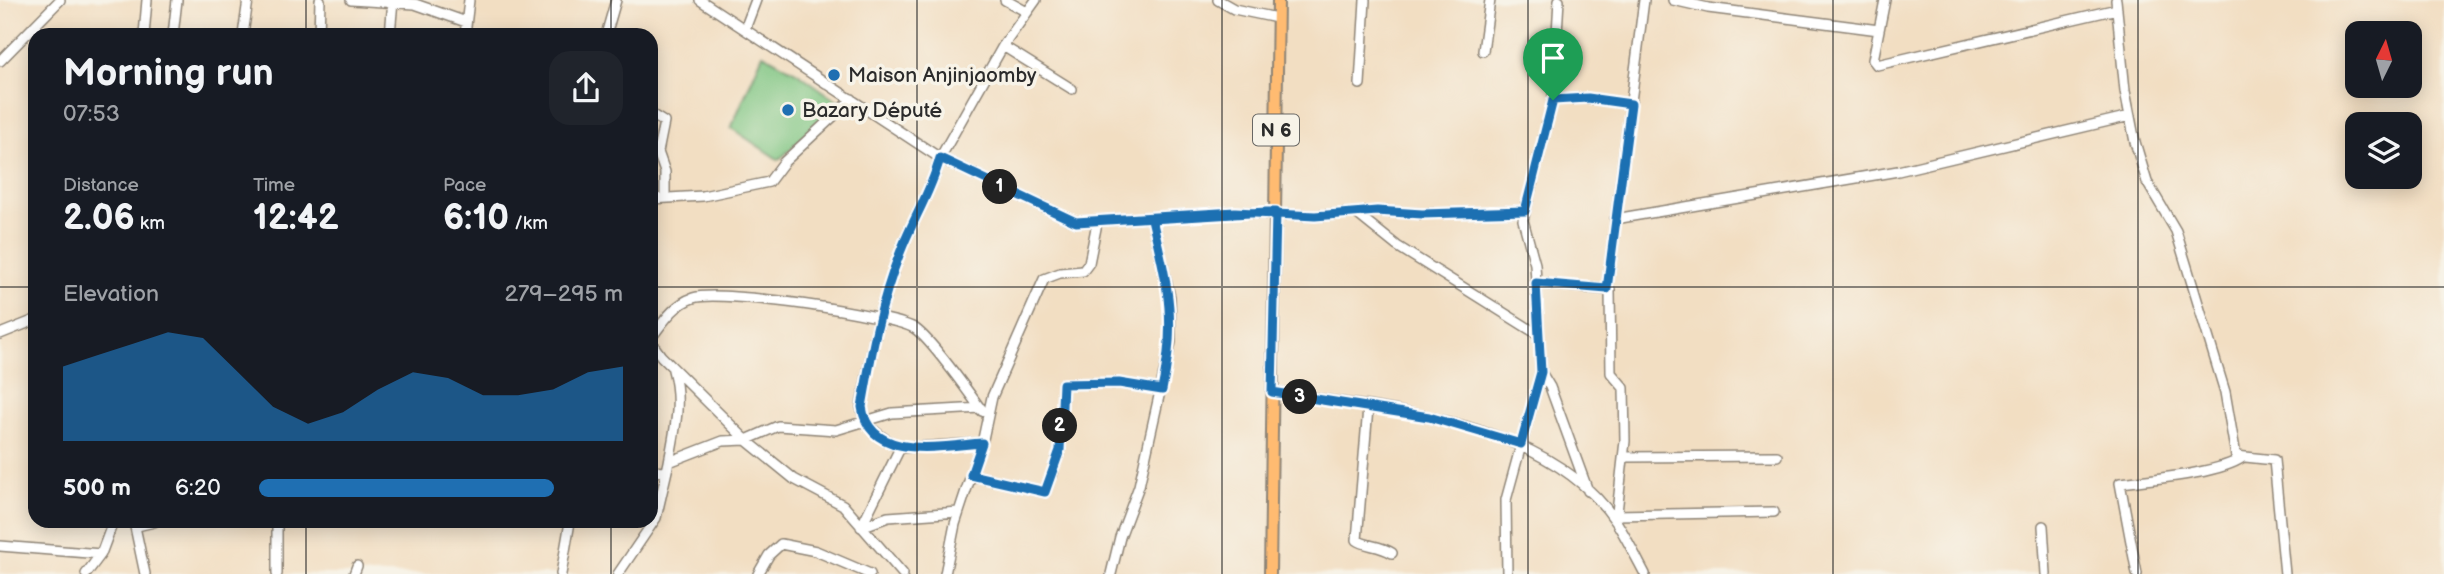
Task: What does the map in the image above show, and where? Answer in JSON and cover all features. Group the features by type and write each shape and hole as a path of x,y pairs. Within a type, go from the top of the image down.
{"main road":[{"name":"N 6","path":"1270,574 1278,0"}],"street":[{"path":"32,28 60,0"},
{"path":"145,28 147,0"},
{"path":"174,28 177,0"},
{"path":"244,28 248,0"},
{"path":"319,28 320,0"},
{"path":"351,0 415,4 466,22"},
{"path":"466,28 469,0"},
{"path":"608,28 616,0"},
{"path":"701,0 940,158 1066,219 1097,223 1235,212 1315,216 1525,211"},
{"path":"745,29 756,0"},
{"path":"1005,0 1027,12"},
{"path":"982,443 900,448 875,433 866,421 862,407 878,318 900,252 935,177 940,158 1003,46 1036,0"},
{"path":"1218,0 1234,9 1277,18"},
{"path":"1360,84 1365,0"},
{"path":"1483,51 1490,0"},
{"path":"1507,574 1506,500 1541,372 1535,264 1523,220 1553,100 1559,0"},
{"path":"1607,289 1644,0"},
{"path":"1673,0 1879,30"},
{"path":"1885,0 1873,61 1877,65 1977,44 2116,5 2130,116 2147,182 2176,231 2225,391 2236,456 2274,460 2284,574"},
{"path":"391,28 393,2"},
{"path":"0,61 28,33"},
{"path":"1003,46 1072,89"},
{"path":"1553,100 1588,98 1631,104"},
{"path":"658,198 704,196 769,182 784,162 852,99"},
{"path":"1615,219 1898,171 2130,116"},
{"path":"658,118 664,122 658,152 664,172 665,198"},
{"path":"1356,213 1397,246 1539,335"},
{"path":"1111,574 1120,537 1139,486 1162,390 1172,321 1170,297 1152,219"},
{"path":"945,574 959,512 982,443 992,397 1044,279 1060,273 1083,271 1089,263 1097,223"},
{"path":"1536,283 1610,289 1611,373 1625,387 1624,457 1616,518"},
{"path":"658,335 673,310 693,298 734,298 808,305 878,318 915,329 988,418"},
{"path":"0,334 28,323"},
{"path":"658,352 746,440 794,479 843,505 903,574"},
{"path":"658,509 679,411 679,392 672,368"},
{"path":"1541,372 1550,387 1588,491"},
{"path":"971,475 1045,492 1060,450 1063,384 1119,383 1162,390"},
{"path":"1272,392 1429,417 1521,444 1548,459 1616,518 1645,574"},
{"path":"669,462 723,441 746,440 778,426 836,430 892,413 981,408"},
{"path":"1368,408 1357,540 1360,543 1379,545 1392,553"},
{"path":"861,527 900,448"},
{"path":"1624,457 1777,456"},
{"path":"2137,574 2120,483 2185,474 2235,463 2243,457"},
{"path":"658,471 666,472"},
{"path":"861,527 888,517 959,512"},
{"path":"1616,518 1774,512"},
{"path":"2043,526 2046,574"},
{"path":"86,574 101,554 111,528"},
{"path":"137,528 145,574"},
{"path":"277,528 277,574"},
{"path":"561,574 569,528"},
{"path":"618,574 649,528"},
{"path":"758,574 769,555 781,544 816,551 870,574"},
{"path":"0,546 101,554"}],"green space":[{"path":"763,54 798,73 840,103 779,160 731,128"}],"place":[{"name":"Maison Anjinjaomby","path":"834,75"},
{"name":"Bazary Député","path":"788,110"}],"route":[{"path":"1553,100 1549,127 1525,211 1422,214 1377,211 1315,216 1266,212 1235,212 1097,223 1076,222 940,158 935,177 900,252 878,318 862,407 863,417 875,433 900,448 982,443 971,475 1045,492 1060,450 1063,384 1119,383 1162,390 1172,321 1170,297 1162,273 1152,219 1235,212 1266,212 1276,212 1276,255 1272,392 1429,417 1521,444 1541,372 1536,283 1607,289 1631,104 1588,98 1553,100"}]}
